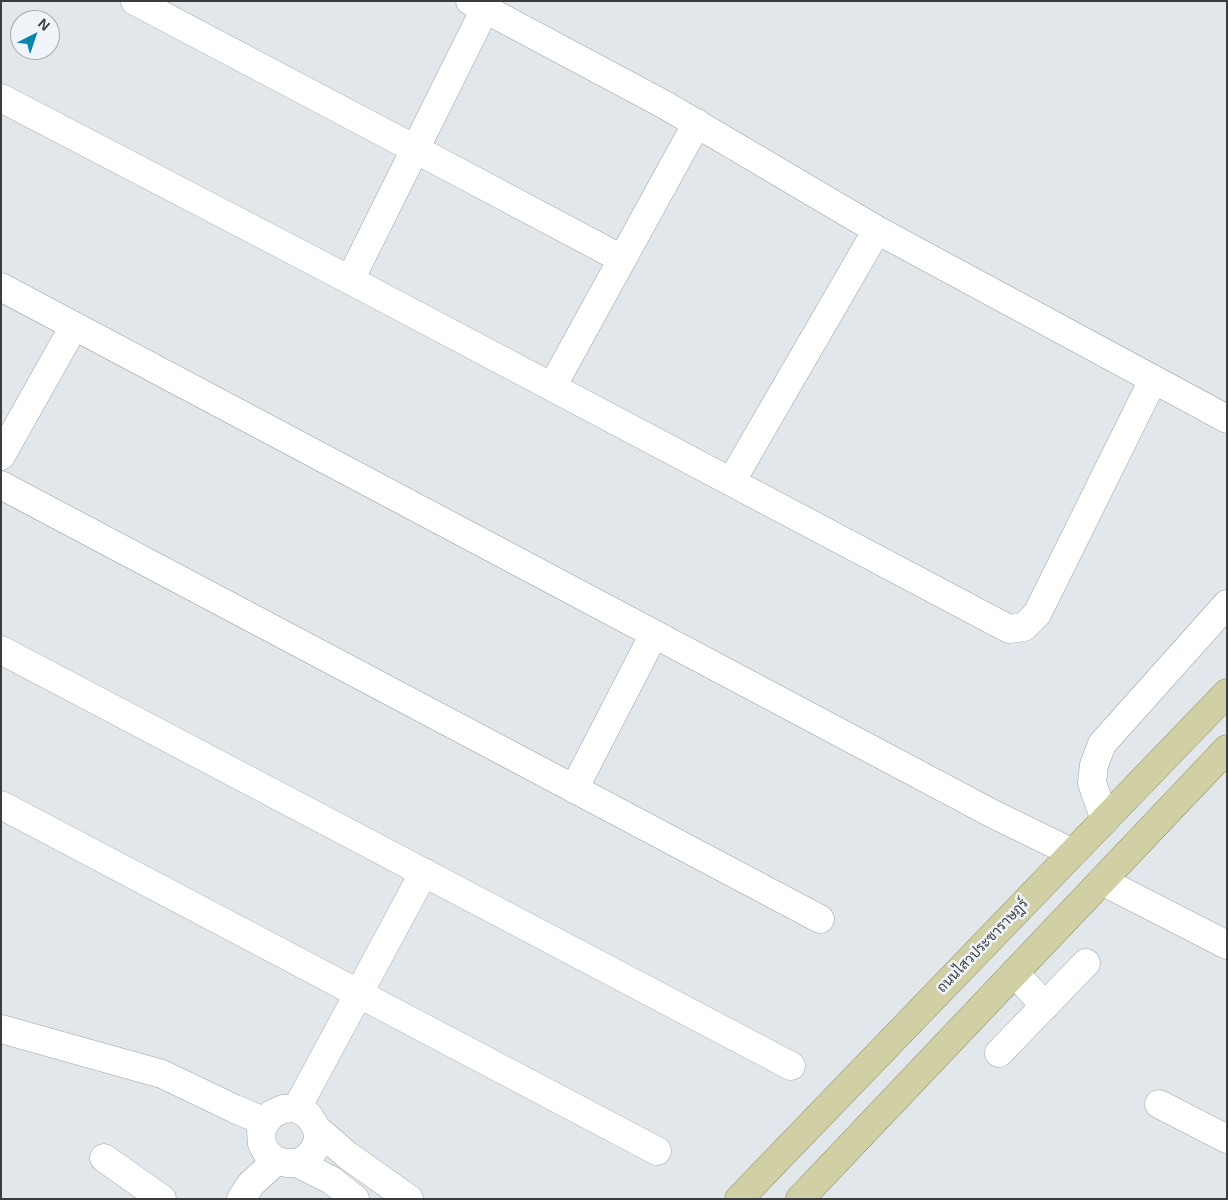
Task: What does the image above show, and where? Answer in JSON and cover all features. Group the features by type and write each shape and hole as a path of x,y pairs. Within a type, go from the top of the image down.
{"main road":[{"name":"ถนนไสวประชาราษฎร์","path":"739,1199 1227,693"},
{"path":"800,1199 1227,749"}],"street":[{"path":"135,1 622,259"},
{"path":"350,280 415,149 477,5 665,105 878,230 1227,419"},
{"path":"1,98 350,280 1009,629 1024,628 1036,614 1153,380"},
{"path":"552,387 697,123"},
{"path":"731,482 878,230"},
{"path":"1,287 993,814 1073,853"},
{"path":"1,456 74,326"},
{"path":"1,485 820,919"},
{"path":"1105,820 1092,783 1094,765 1102,744 1227,604"},
{"path":"574,789 654,634"},
{"path":"1,650 792,1066"},
{"path":"1,805 657,1151"},
{"path":"297,1108 424,872"},
{"path":"1102,881 1227,945"},
{"path":"1000,1053 1086,963"},
{"path":"1015,973 1045,1006"},
{"path":"1,1029 162,1074 266,1122"},
{"path":"1159,1104 1227,1139"},
{"path":"356,1199 331,1180 267,1153 262,1144 261,1131 272,1114 282,1109 297,1108 309,1116 317,1129 347,1155 409,1199"},
{"path":"241,1199 251,1184 287,1162 307,1158 314,1150 318,1140 317,1129"},
{"path":"104,1158 162,1199"}]}
